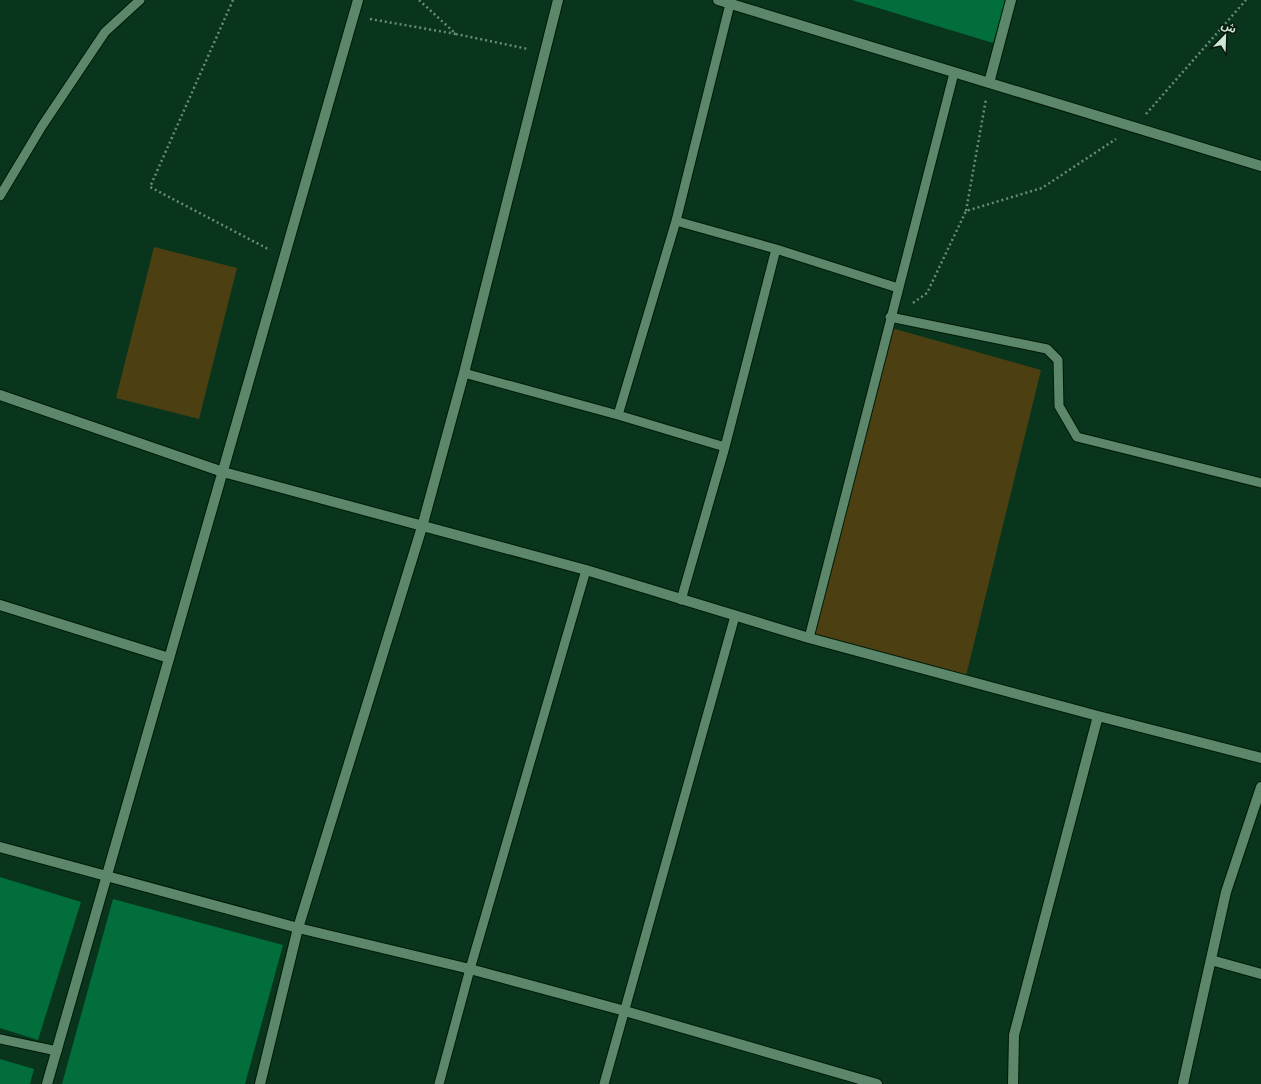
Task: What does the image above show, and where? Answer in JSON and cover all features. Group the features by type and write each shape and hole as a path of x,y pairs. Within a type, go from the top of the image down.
{"street":[{"path":"47,1084 358,0"},
{"path":"260,1084 298,928 422,527 464,373 558,0"},
{"path":"718,0 1261,166"},
{"path":"989,83 1011,0"},
{"path":"0,395 223,472 422,527 586,570 809,638 1098,716 1261,758"},
{"path":"0,605 170,658"},
{"path":"1014,1084 1014,1035 1098,716"},
{"path":"1183,1084 1226,892 1261,787"},
{"path":"0,847 298,928 470,969 625,1011 852,1081 877,1084"},
{"path":"1211,960 1261,974"}],"lane":[{"path":"0,196 42,126 105,32 140,0"},
{"path":"618,415 676,221 730,4"},
{"path":"809,638 890,317 954,73"},
{"path":"676,221 776,249 898,288"},
{"path":"681,600 725,446 776,249"},
{"path":"890,317 1047,350 1058,360 1059,406 1077,437 1261,483"},
{"path":"464,373 725,446"},
{"path":"439,1084 470,969 586,570"},
{"path":"604,1084 735,616"},
{"path":"0,1039 57,1051"}],"path":[{"path":"233,0 150,186 284,258"},
{"path":"419,0 456,34"},
{"path":"966,211 1042,188 1134,127 1246,0"},
{"path":"354,16 456,34 545,52"},
{"path":"890,317 927,293 966,211 989,83"}],"shaded area":[{"path":"154,247 237,268 199,419 116,398"},
{"path":"888,327 1041,370 965,680 809,638"}],"building":[{"path":"852,0 1006,0 993,43"},
{"path":"0,877 81,902 38,1040 0,1028"},
{"path":"113,899 283,945 245,1084 62,1084"},
{"path":"0,1059 34,1069 30,1084 0,1084"}]}
